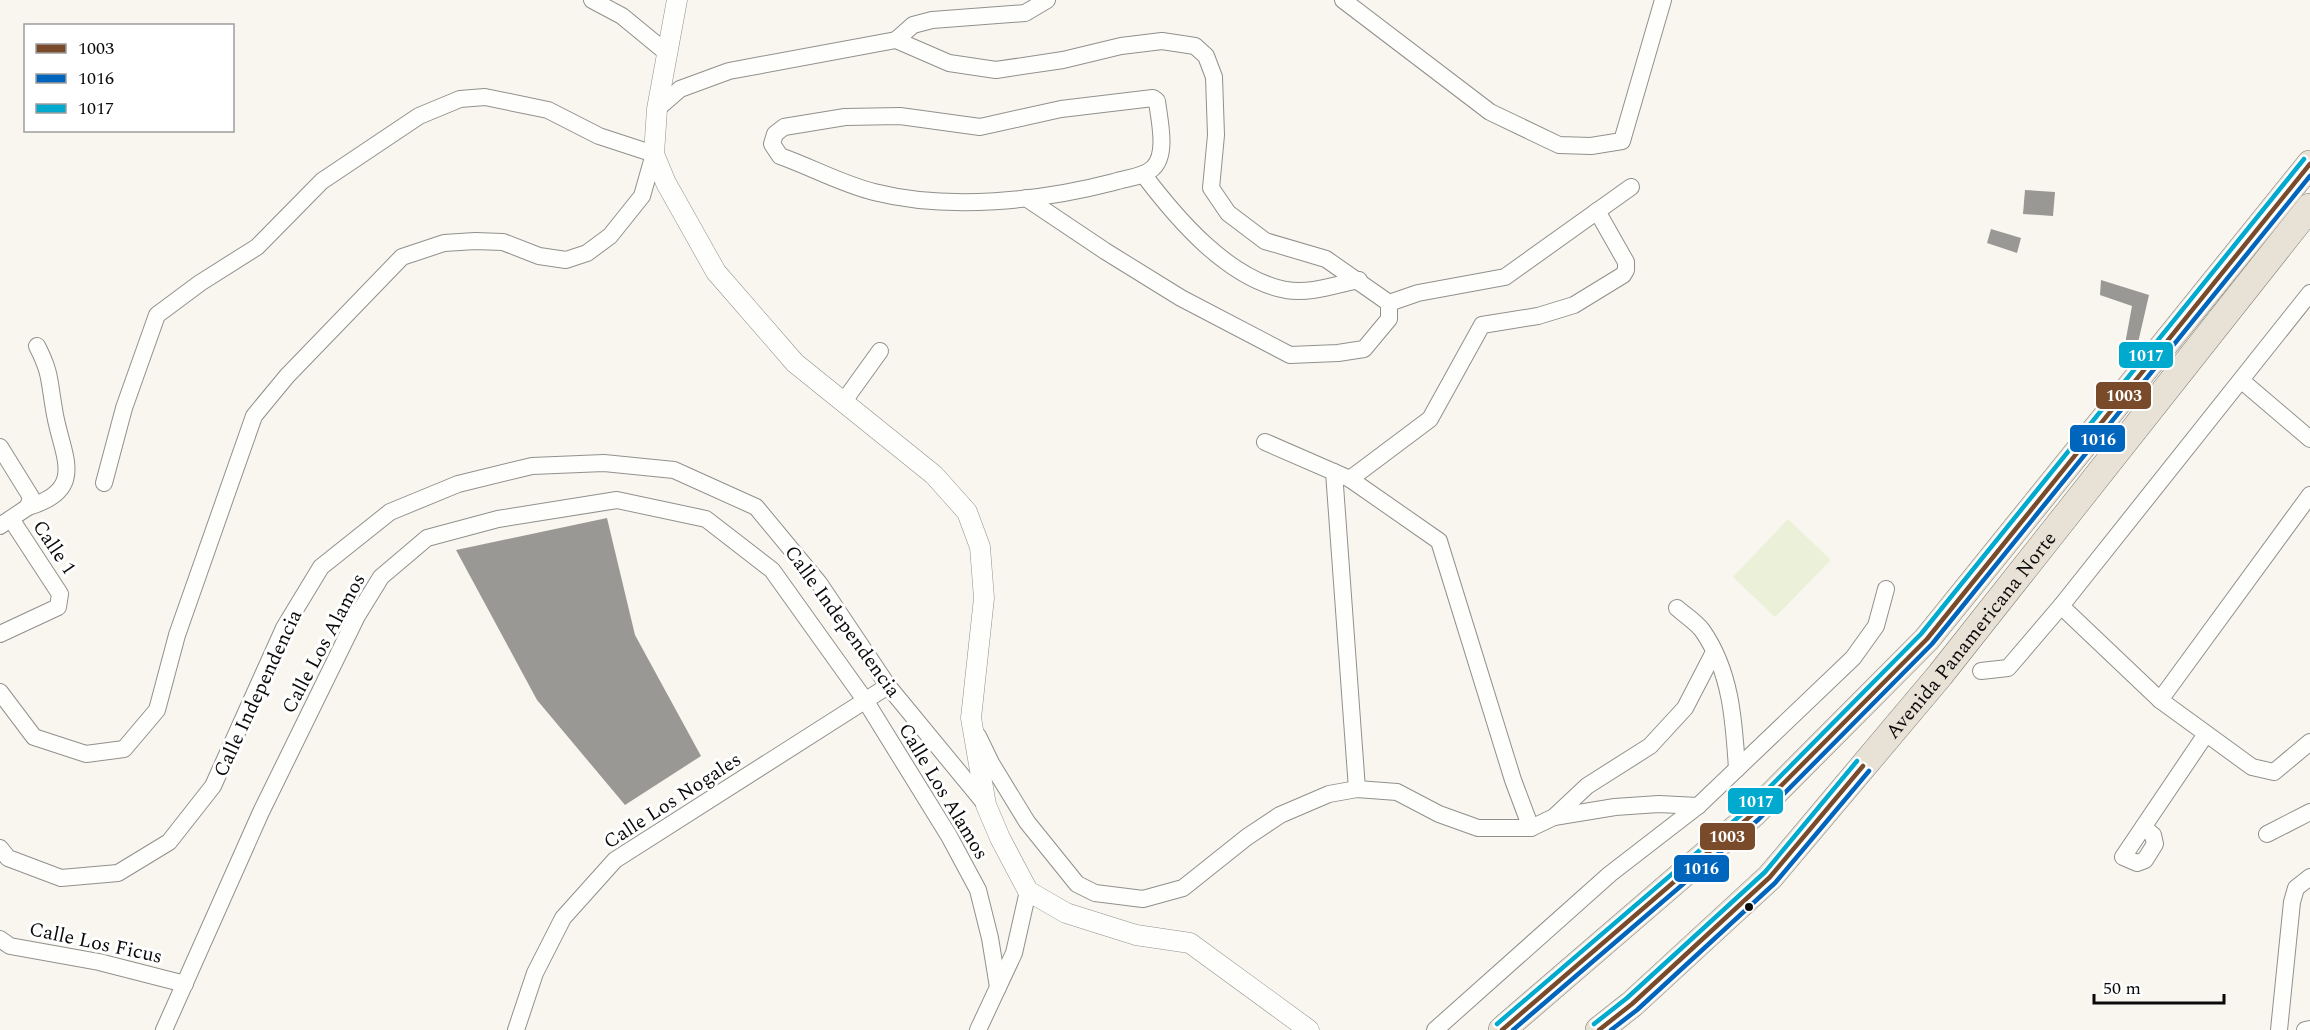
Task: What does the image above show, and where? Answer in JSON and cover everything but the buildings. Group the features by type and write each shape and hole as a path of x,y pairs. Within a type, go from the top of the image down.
{"highway":[{"name":"Avenida Panamericana Norte","path":"1502,1030 1602,941 1754,813 1927,639 2310,164"},
{"name":"Avenida Panamericana Norte","path":"1599,1030 1632,1004 1770,876 1940,675 2310,207"}],"street":[{"path":"592,0 622,16 667,53"},
{"path":"0,693 34,737 86,754 124,749 157,710 177,635 254,416 287,376 402,257 444,243 475,241 503,242 539,256 566,260 587,253 610,236 642,196 654,154 657,110 677,0"},
{"path":"657,110 680,89 729,71 896,40 913,25 932,20 1025,13 1047,0"},
{"path":"1343,0 1490,112 1559,145 1592,146 1622,141 1663,0"},
{"path":"896,40 949,63 996,70 1063,60 1121,46 1162,41 1195,46 1206,56 1214,77 1216,135 1211,188 1228,213 1265,241 1326,259 1389,303"},
{"path":"104,483 124,408 157,315 200,283 257,247 322,181 419,116 460,99 485,97 548,110 599,136 654,154 666,183 716,272 795,363 934,475 967,512 980,547 984,598 970,718 986,805"},
{"path":"1152,98 1157,101 1159,156 1154,167 1143,174 1082,190 1026,198 932,201 876,193 780,156 772,144 775,134 784,127 845,117 900,116 980,127 1061,109 1152,98"},
{"path":"1143,174 1175,217 1236,269 1286,290 1312,291 1359,280"},
{"path":"1389,303 1418,293 1505,278 1631,187"},
{"path":"1026,198 1181,298 1290,355 1338,353 1364,349 1389,318 1389,303"},
{"path":"1342,475 1430,419 1482,325 1538,316 1574,305 1623,275 1626,262 1597,211"},
{"path":"1981,671 2008,668 2061,606 2310,293"},
{"path":"5,523 29,502 48,501 57,492 68,468 53,408 53,386 37,346"},
{"path":"844,401 880,351"},
{"path":"2242,381 2310,439"},
{"path":"1265,442 1342,475 1439,541 1513,780 1531,828"},
{"path":"0,447 29,502"},
{"name":"Calle Independencia","path":"0,848 8,858 61,878 118,873 169,842 213,786 284,628 321,567 390,512 458,484 532,466 604,463 674,470 756,507 819,583 888,686 986,805 1000,838 1028,891"},
{"path":"1342,475 1357,789"},
{"path":"2160,700 2310,495"},
{"name":"Calle Los Alamos","path":"164,1030 261,812 357,616 381,577 427,538 498,519 617,500 706,519 772,570 865,700 949,836 978,890 990,938 998,987"},
{"name":"Calle 1","path":"0,634 58,607 60,594 5,523"},
{"path":"1435,1030 1610,874 1698,806 1853,658 1876,626 1886,589"},
{"path":"2061,606 2160,700 2252,767 2274,772 2310,742"},
{"path":"1677,608 1701,629 1725,678 1734,711 1737,769"},
{"path":"1554,817 1587,786 1650,746 1685,708 1713,654"},
{"name":"Calle Los Nogales","path":"516,1030 535,973 563,918 615,860 888,686"},
{"path":"970,718 991,763 1027,822 1077,884 1095,892 1143,900 1183,888 1247,837 1280,815 1329,794 1357,789 1397,792 1439,814 1478,828 1531,828 1554,817 1614,807 1659,804 1698,806"},
{"path":"2143,827 2206,734"},
{"path":"2267,834 2310,812"},
{"path":"2279,1030 2292,902 2296,888 2310,877"},
{"path":"978,1030 1014,953 1028,891 1066,913 1136,935 1190,943 1309,1030"},
{"name":"Calle Los Ficus","path":"0,939 10,945 110,964 185,984"},
{"path":"2305,1030 2310,1029"}],"green space":[{"path":"1788,519 1831,560 1775,617 1733,577"}],"transit line":[{"name":"1017","path":"1497,1024 1749,808 1921,634 2304,159"},
{"name":"1003","path":"1502,1030 1754,813 1927,639 2310,164"},
{"name":"1016","path":"1513,1030 1759,819 1932,644 2310,176"},
{"name":"1017","path":"1594,1024 1627,998 1765,872 1857,761"},
{"name":"1003","path":"1599,1030 1632,1004 1770,877 1863,766"},
{"name":"1016","path":"1611,1030 1637,1010 1775,883 1869,771"}]}
